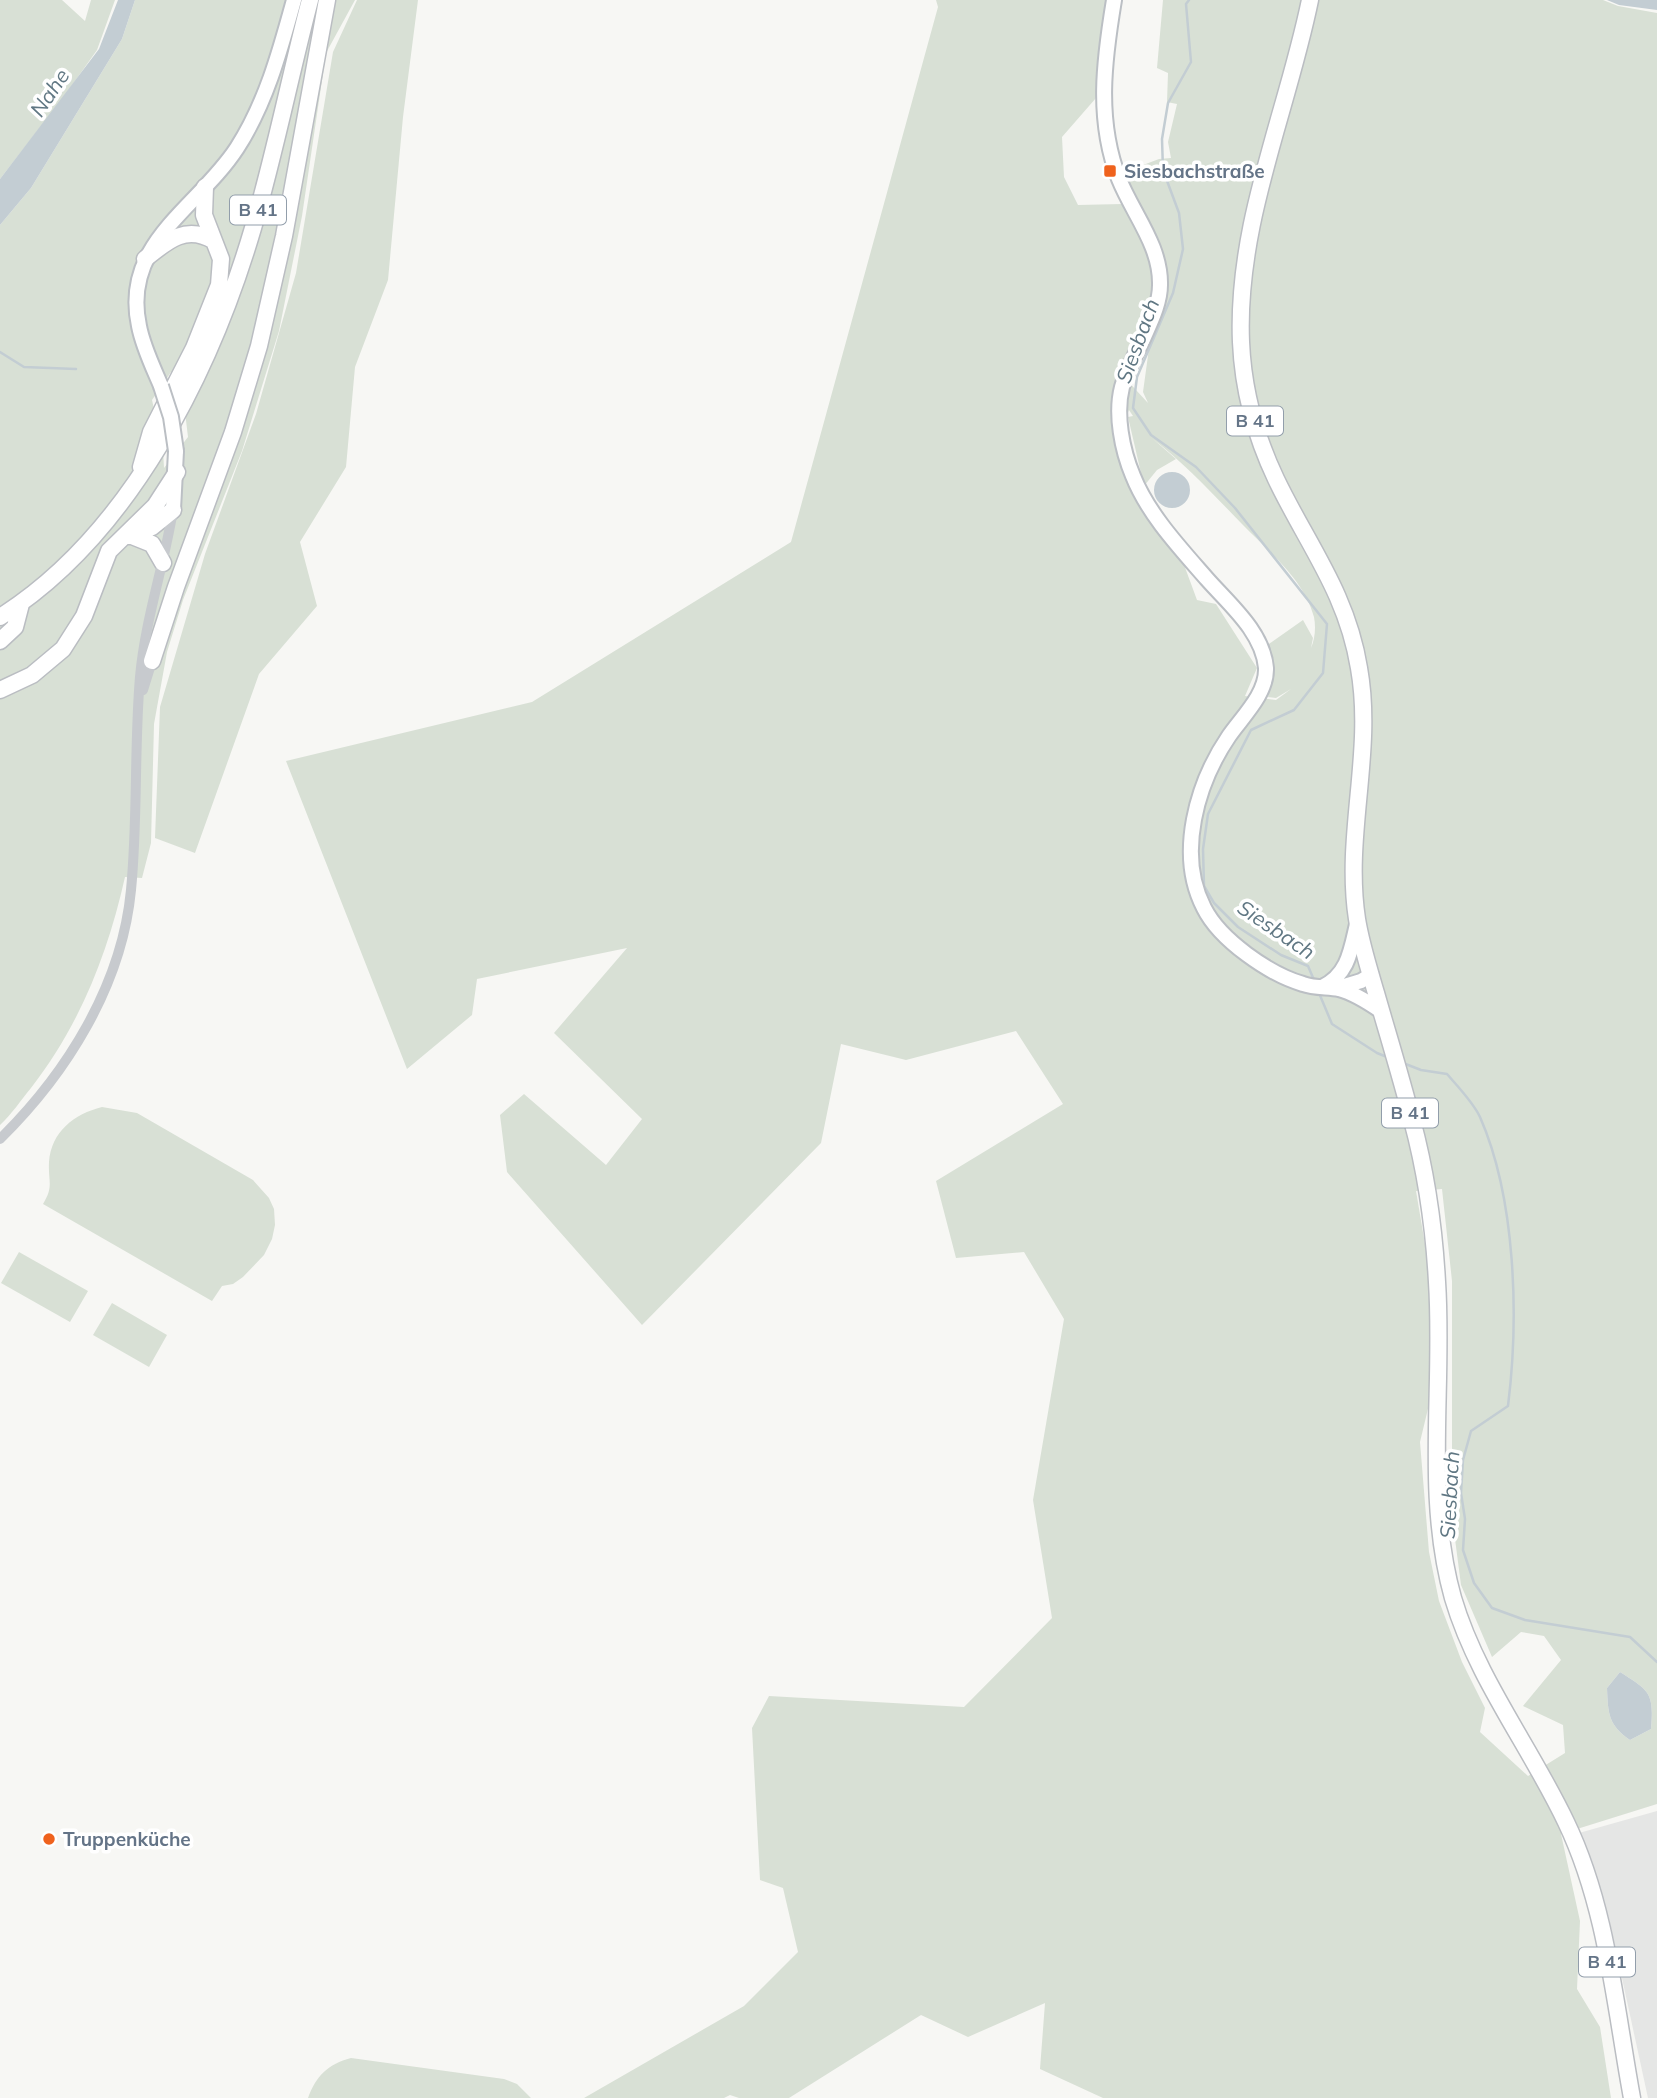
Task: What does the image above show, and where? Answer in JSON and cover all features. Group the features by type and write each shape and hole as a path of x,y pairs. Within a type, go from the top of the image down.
{"main road":[{"name":"B 41","path":"0,617 21,604 50,579 87,542 139,476 176,417 229,300 267,178 310,0"},
{"path":"291,75 319,0"},
{"path":"152,661 171,599 229,444 259,345 284,236 327,0"},
{"name":"B 41","path":"1310,0 1295,68 1253,215 1242,284 1241,347 1247,392 1262,444 1284,495 1326,568 1350,630 1359,663 1365,729 1354,848 1354,882 1358,922 1424,1172 1434,1244 1438,1335 1436,1481 1447,1572 1480,1669 1566,1822 1581,1857 1595,1902 1632,2098"},
{"path":"139,476 150,432 194,348 219,285 221,259 204,215 205,187"},
{"path":"145,259 171,238 183,234 201,235 214,241"},
{"path":"0,690 32,675 62,649 84,616 106,555 155,506 177,472"},
{"path":"126,537 152,527 173,510"},
{"path":"126,537 142,538 152,544 163,563"},
{"path":"0,641 15,627 21,604"}],"street":[{"path":"0,1139 32,1105 70,1055 98,1002 115,962 131,892 138,707 145,640 163,563 177,472 171,417 143,340 137,315 138,281 145,259 163,231 205,187 235,150 258,109 294,0"},
{"path":"1114,0 1103,96 1111,150 1125,192 1154,251 1160,286 1155,311 1122,388 1121,425 1127,460 1138,489 1155,513 1185,553 1245,622 1261,648 1265,667 1261,690 1216,756 1199,800 1192,849 1196,890 1213,923 1238,947 1289,978 1306,985 1361,981 1371,975"},
{"path":"138,707 152,661"},
{"path":"1333,983 1349,958 1358,922"},
{"path":"1333,983 1381,1011"}],"shaded area":[{"path":"0,0 62,0 85,21 91,0 115,0 97,50 0,179"},
{"path":"118,0 135,0 122,39 31,188 0,225 0,179 99,49"},
{"path":"135,0 355,0 326,53 302,216 279,331 242,451 183,600 167,652 154,724 151,843 142,878 125,877 101,961 78,1014 48,1064 0,1125 0,225 31,188 122,39","holes":["171,372 185,412 188,437 164,468 163,450 152,400"]},
{"path":"357,0 418,0 403,117 388,280 355,367 346,467 300,542 317,606 259,674 195,853 155,838 160,707 205,554 256,414 296,273 333,52"},
{"path":"936,0 1109,0 1096,98 1062,137 1064,177 1078,205 1122,204 1152,256 1152,301 1124,377 1148,403 1143,392 1150,341 1163,303 1165,275 1162,254 1122,173 1159,159 1171,158 1168,142 1177,104 1167,102 1168,73 1157,68 1163,0 1603,0 1618,6 1657,13 1657,1804 1561,1834 1580,1921 1577,1989 1600,2027 1611,2098 1103,2098 1040,2069 1045,2003 968,2037 921,2015 789,2098 739,2098 730,2095 724,2098 584,2098 744,2006 798,1952 783,1888 760,1880 752,1728 769,1696 964,1707 1052,1618 1033,1500 1064,1319 1024,1252 956,1258 936,1181 1063,1104 1016,1031 906,1060 841,1044 821,1143 642,1325 507,1172 500,1115 524,1094 606,1165 642,1119 554,1033 627,948 477,979 472,1015 407,1069 286,761 532,702 791,542 938,7","holes":["1129,410 1133,416 1128,417 1144,486 1157,470 1176,459 1153,439 1177,459 1199,480 1274,555 1294,578 1309,603 1315,625 1314,637 1311,648 1313,638 1303,620 1266,646 1273,672 1268,697 1276,698 1291,689 1276,700 1245,696 1257,668 1216,604 1197,600 1183,562 1129,486 1115,446","1442,1189 1452,1281 1452,1516 1461,1585 1492,1657 1521,1632 1544,1636 1561,1660 1523,1706 1563,1725 1565,1753 1528,1776 1480,1732 1485,1708 1462,1662 1439,1601 1429,1552 1420,1442 1432,1392 1432,1333 1428,1262 1416,1191","1620,1672 1644,1689 1652,1708 1651,1729 1630,1740 1617,1729 1611,1718 1607,1688"]},
{"path":"1607,0 1657,0 1657,10 1619,5"},
{"path":"1172,472 1185,477 1190,490 1185,503 1172,508 1159,503 1154,490 1159,477"},
{"path":"102,1107 137,1113 253,1180 269,1198 274,1209 275,1225 264,1255 243,1277 233,1284 222,1286 212,1301 43,1204 49,1188 51,1151 59,1133 82,1114"},
{"path":"19,1252 88,1291 70,1322 1,1283"},
{"path":"112,1303 167,1335 149,1367 93,1335"},
{"path":"1620,1672 1644,1689 1652,1708 1651,1729 1630,1740 1613,1724 1609,1711 1607,1688"},
{"path":"1657,1811 1657,2098 1648,2098 1609,1918 1579,1833"},
{"path":"351,2058 504,2079 517,2084 531,2098 308,2098 324,2072"}],"waterway":[{"name":"Siesbach","path":"1189,0 1186,4 1191,62 1168,103 1162,139 1163,170 1179,213 1183,249 1173,293 1137,377 1133,408 1151,435 1196,467 1235,508 1327,624 1323,673 1294,710 1251,730 1208,814 1203,849 1204,886 1214,903 1238,927 1281,955 1308,966 1314,980"},
{"path":"0,352 24,367 76,369"},
{"name":"Siesbach","path":"1319,993 1332,1024 1387,1057"},
{"name":"Siesbach","path":"1403,1063 1421,1070 1447,1074 1473,1106 1492,1149 1508,1221 1513,1298 1508,1406 1471,1431 1463,1460 1463,1550 1474,1583 1492,1608 1525,1620 1630,1637 1657,1662"}],"place":[{"name":"Siesbachstraße","path":"1110,171"},
{"name":"Truppenküche","path":"49,1839"}],"water label":[{"name":"Nahe","path":"50,93"}]}
